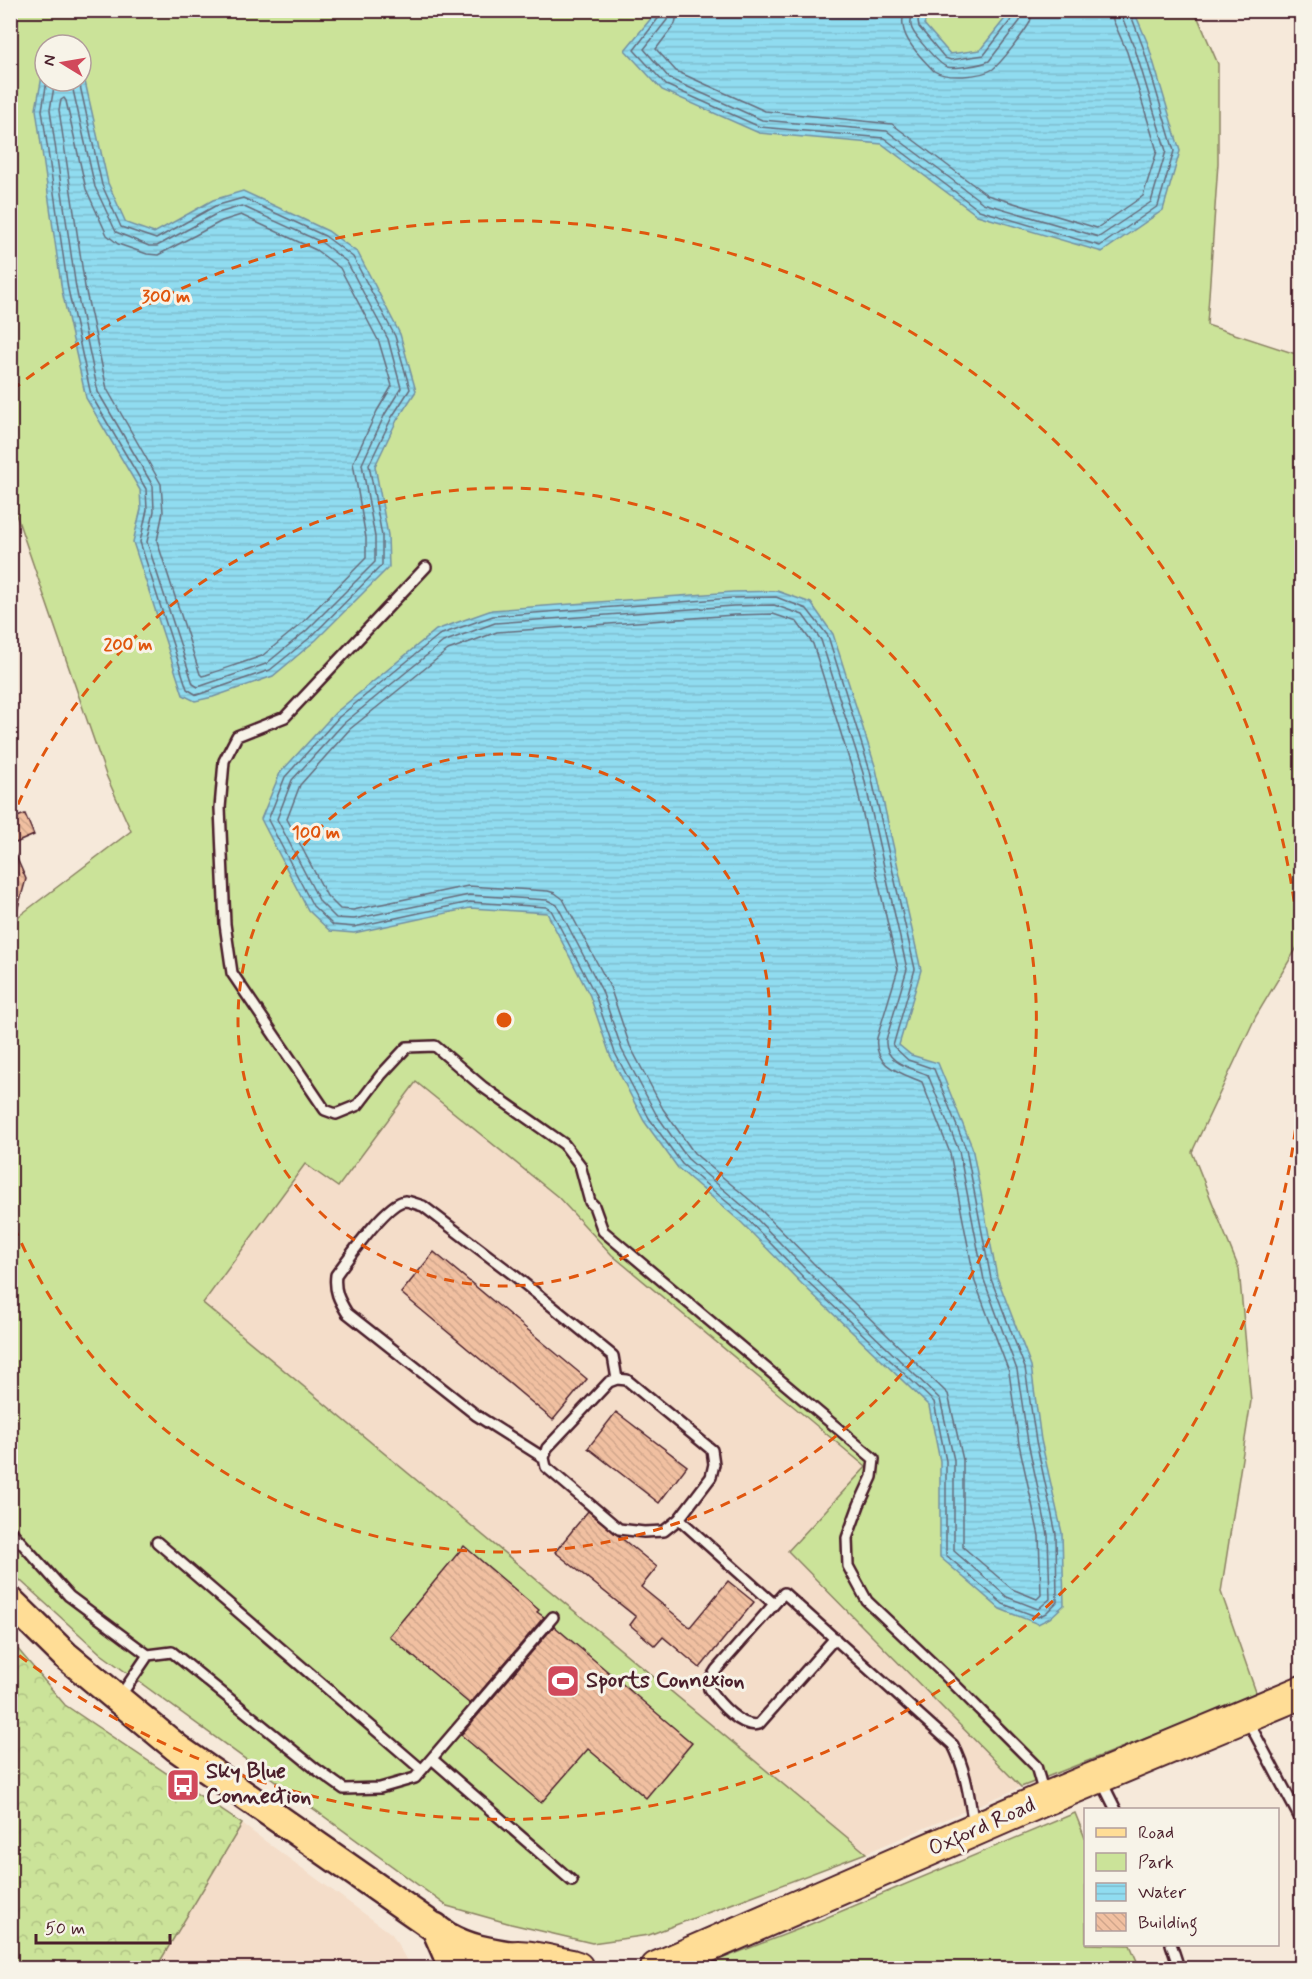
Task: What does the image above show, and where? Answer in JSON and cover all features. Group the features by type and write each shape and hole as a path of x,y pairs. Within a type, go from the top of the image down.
{"highway":[{"name":"Oxford Road","path":"653,1967 784,1914 1045,1799 1302,1692"},
{"path":"479,1968 502,1957 517,1956 578,1968"}],"main road":[{"path":"10,1601 65,1655 177,1748 464,1946 517,1956"},
{"path":"435,1927 453,1968"}],"lane":[{"path":"426,567 285,717 237,736 224,761 220,808 225,924 232,973 325,1110 336,1114 358,1105 407,1047 435,1046 483,1087 564,1144 580,1165 590,1202 594,1206 603,1231 874,1459 872,1477 847,1538 848,1566 867,1601 946,1676 1036,1767 1045,1799"},
{"path":"544,1458 476,1415 347,1313 337,1297 334,1285 336,1275 374,1225 394,1205 405,1201 423,1206 515,1276 613,1356 617,1379"},
{"path":"617,1379 627,1380 712,1450 714,1464 711,1477 679,1519 664,1531 619,1529 546,1467 544,1458 547,1448 609,1382 617,1379"},
{"path":"679,1519 774,1604"},
{"path":"10,1530 69,1596 148,1655 172,1652 316,1769 344,1789 380,1788 415,1778 553,1617"},
{"path":"157,1542 422,1770"},
{"path":"835,1638 759,1724 747,1724 709,1689 708,1683 716,1670 784,1593 835,1638 953,1745 965,1775 975,1830"},
{"path":"118,1699 148,1655"},
{"path":"1245,1716 1302,1822"},
{"path":"432,1758 572,1881"},
{"path":"1099,1776 1115,1808"},
{"path":"1172,1946 1179,1968"}],"shaded area":[{"path":"415,1081 558,1197 612,1255 867,1467 788,1552 1021,1787 866,1853 203,1303 305,1164 338,1187"},
{"path":"242,1824 392,1934 408,1963 408,1968 156,1968"}],"green space":[{"path":"11,11 1192,11 1198,18 1218,64 1218,163 1207,325 1302,356 1301,941 1256,1016 1192,1152 1239,1269 1251,1401 1221,1592 1257,1695 1021,1787 788,1551 866,1467 612,1255 558,1197 416,1082 338,1187 305,1164 203,1303 866,1853 649,1935 592,1943 511,1924 447,1906 101,1654 11,1572 11,922 131,831 106,775 11,500"},
{"path":"11,1641 65,1705 242,1824 156,1968 11,1968"},
{"path":"1075,1813 1084,1836 1084,1946 1130,1946 1140,1968 698,1968 799,1929"}],"water":[{"path":"658,10 930,11 924,24 950,54 980,50 1011,11 1134,11 1148,44 1180,151 1163,210 1102,252 977,215 882,144 759,133 662,90 625,50"},
{"path":"39,93 88,93 108,183 126,223 154,233 213,200 243,191 328,231 358,253 400,334 416,391 397,420 375,466 388,535 389,567 316,640 273,676 195,701 183,695 133,542 141,509 140,490 86,398 62,291 36,109"},
{"path":"777,591 811,603 833,634 876,769 921,970 899,1045 911,1055 938,1063 972,1147 997,1277 1031,1366 1041,1440 1062,1533 1064,1605 1050,1618 1038,1624 1000,1609 940,1557 940,1461 929,1406 742,1223 678,1168 644,1121 610,1055 590,996 547,913 470,908 354,933 330,931 308,910 261,819 280,773 335,713 436,630 492,610 733,592"}],"building":[{"path":"25,814 34,835 11,845 26,879 15,918 10,917 10,830 16,827 12,819"},
{"path":"434,1252 587,1379 553,1420 401,1293"},
{"path":"616,1412 687,1466 659,1503 588,1448"},
{"path":"588,1511 657,1567 641,1587 690,1627 728,1581 754,1602 700,1668 663,1637 655,1646 630,1625 636,1617 555,1552"},
{"path":"464,1546 539,1610 537,1612 544,1617 470,1704 389,1636"},
{"name":"Sports Connexion","path":"554,1626 692,1743 646,1798 588,1749 541,1803 461,1735"}],"place":[{"name":"Sports Connexion","path":"563,1681"},
{"name":"Sky Blue Connection","path":"183,1785"}]}
